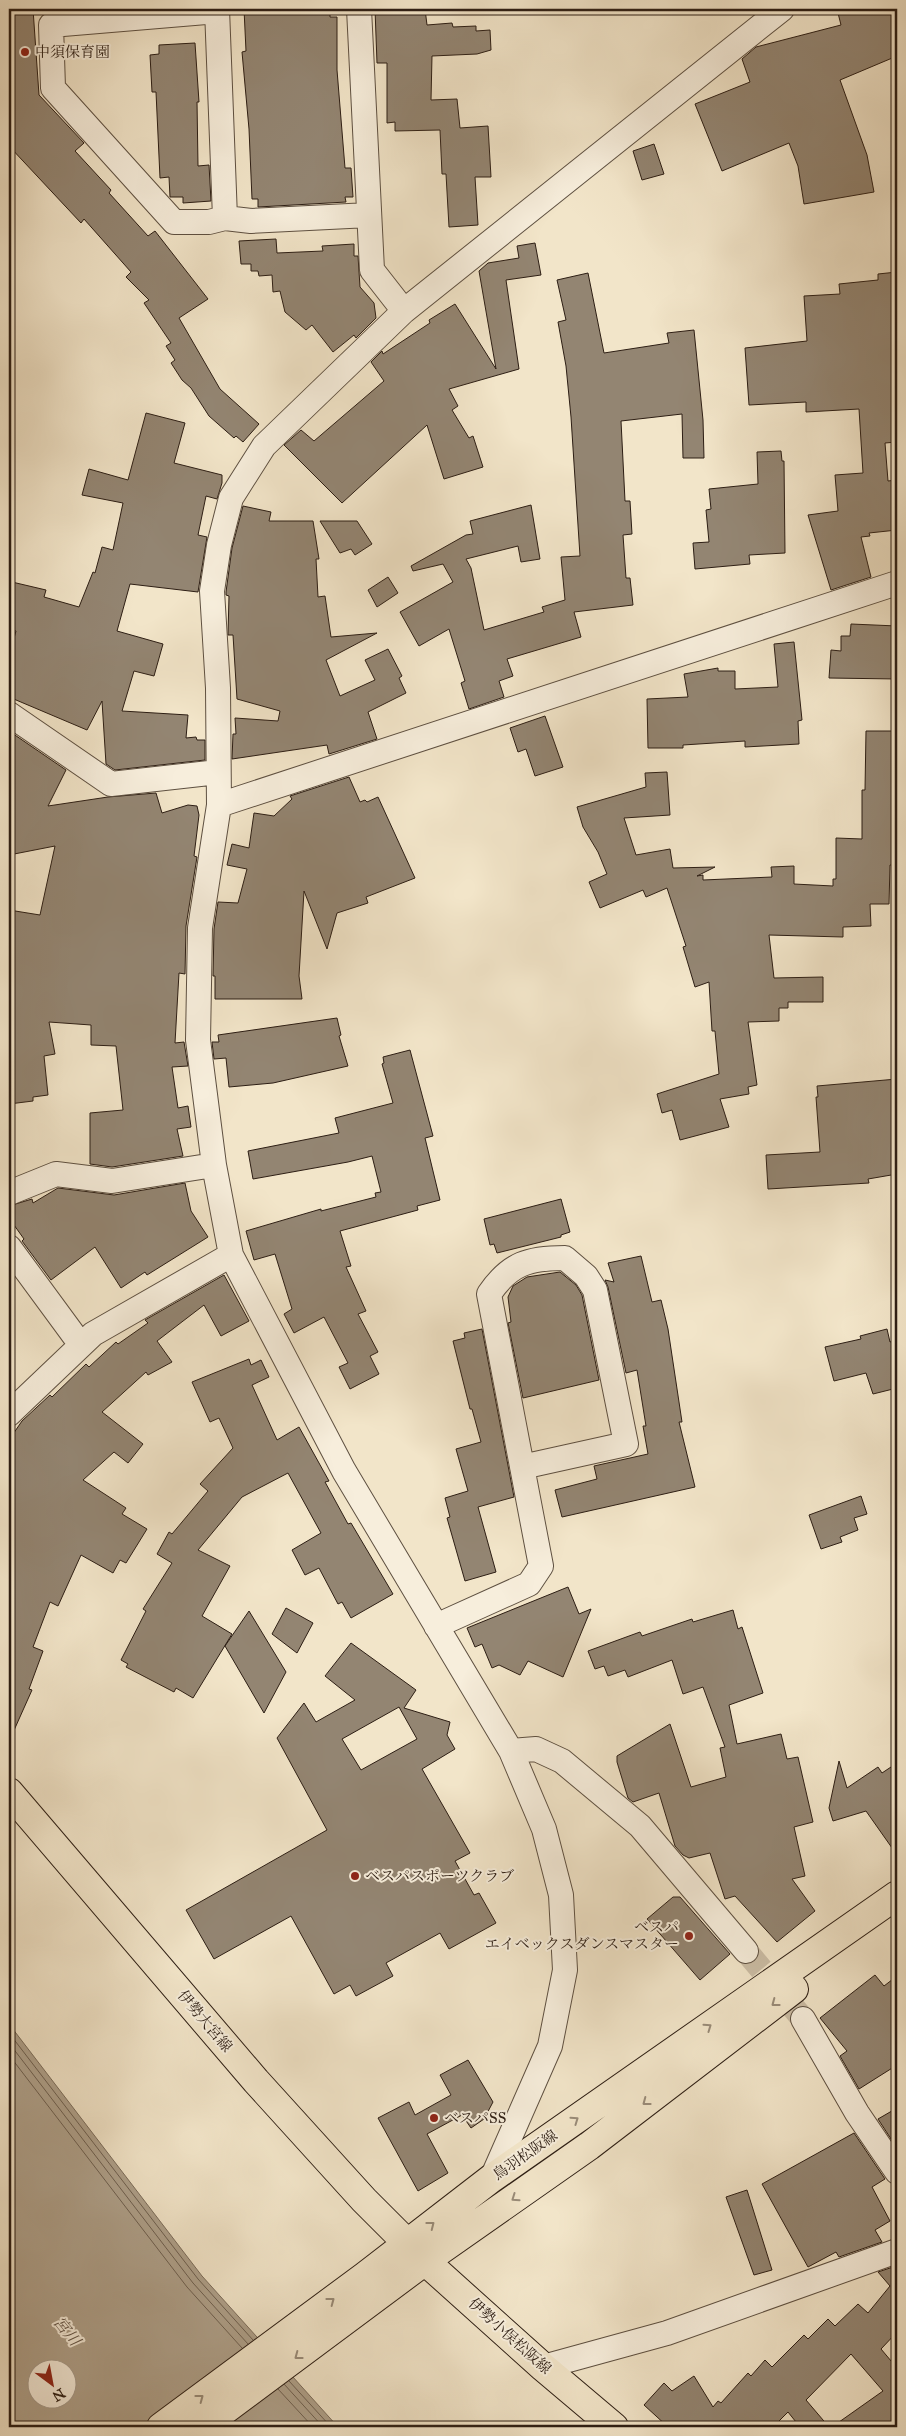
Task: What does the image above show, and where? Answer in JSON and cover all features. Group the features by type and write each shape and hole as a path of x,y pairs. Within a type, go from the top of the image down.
{"main road":[{"name":"伊勢大宮線","path":"9,1792 256,2081 364,2200 416,2252"},
{"name":"鳥羽松阪線","path":"416,2252 492,2178 897,1895"},
{"name":"鳥羽松阪線","path":"202,2427 372,2286 416,2252 589,2146 897,1910"},
{"name":"伊勢小俣松阪線","path":"416,2252 543,2367 614,2427"},
{"name":"鳥羽松阪線","path":"161,2427 372,2286"}],"street":[{"path":"359,9 372,270 404,312"},
{"path":"492,2178 550,2046 565,1970 561,1895 544,1829 511,1750 344,1470 232,1255 214,1164 198,1040 200,928 219,805 218,688 212,591 219,545 231,498 264,446 404,312 782,9"},
{"path":"225,218 218,10 89,15 51,24 53,88 174,222 209,222 225,218 251,221 369,215"},
{"path":"219,805 897,582"},
{"path":"9,714 111,784 218,772"},
{"path":"9,1193 56,1174 112,1181 214,1164"},
{"path":"9,1248 81,1345"},
{"path":"9,1414 93,1334 232,1255"},
{"path":"436,1626 529,1584 541,1566 522,1467 489,1294 499,1280 520,1264 537,1259 565,1258 586,1276 595,1290 626,1444 522,1467"},
{"path":"511,1750 536,1749 562,1761 640,1826 746,1951"},
{"path":"802,2019 857,2113 897,2172"},
{"path":"543,2367 667,2333 897,2251"}],"water":[{"name":"宮川","path":"9,2024 202,2276 338,2427 9,2427"}],"building":[{"path":"9,9 33,9 39,95 84,143 75,151 111,190 109,193 148,236 155,231 208,299 179,318 220,389 259,424 243,442 236,436 234,438 209,416 191,388 182,380 171,363 175,360 166,346 171,343 144,303 149,300 126,277 131,272 84,219 81,223 9,146"},
{"path":"244,9 330,9 330,17 337,17 337,70 345,168 351,168 353,197 345,197 346,202 258,207 258,199 252,199 249,129 242,52 246,51"},
{"path":"375,9 425,9 427,25 452,23 453,27 476,26 476,31 490,30 491,50 477,54 432,56 431,100 457,99 460,128 488,126 491,177 475,177 478,225 449,227 446,174 442,174 440,130 395,131 395,122 387,123 387,63 377,63"},
{"path":"837,9 897,9 897,56 840,80 867,155 874,192 804,204 798,166 789,143 722,171 695,104 750,82 742,59 756,47 841,25"},
{"path":"195,43 199,102 197,102 198,166 209,165 211,201 183,203 183,197 170,197 169,177 160,178 156,92 152,92 150,55 159,54 159,45"},
{"path":"654,144 664,174 642,180 633,151"},
{"path":"276,239 277,253 323,251 322,246 354,244 354,256 358,256 360,287 374,303 376,318 356,338 354,335 333,352 312,325 306,330 285,312 280,291 273,292 272,275 259,276 258,271 251,271 251,264 241,264 239,241"},
{"path":"535,243 541,275 506,280 519,369 449,389 458,406 452,410 469,438 473,436 483,467 444,479 427,425 342,503 284,445 301,430 314,441 384,381 371,362 382,351 383,354 430,323 429,320 455,304 496,369 479,271 488,263 519,258 517,246"},
{"path":"897,272 897,442 885,443 888,481 897,480 897,530 869,533 870,536 861,537 871,577 831,590 808,515 838,511 835,475 863,473 859,409 806,412 806,402 749,405 745,348 807,341 804,296 840,294 839,284 878,280 878,274"},
{"path":"588,273 604,353 669,343 667,333 694,330 703,420 704,458 683,458 682,414 621,421 625,501 630,501 632,534 623,535 626,578 630,578 633,605 574,612 581,637 507,659 513,676 499,681 504,697 469,709 461,683 465,681 449,629 419,646 400,612 453,582 443,564 413,571 411,566 466,535 473,534 470,521 531,505 540,559 521,562 518,546 466,559 471,568 484,630 544,612 542,607 565,600 561,557 580,556 571,417 566,366 558,322 566,320 557,280"},
{"path":"146,413 185,423 174,463 222,475 222,483 217,499 206,496 198,535 207,537 198,592 130,584 117,631 163,644 154,676 134,671 122,711 188,715 186,738 196,737 197,740 205,740 205,760 115,770 106,764 102,701 87,730 9,697 9,656 16,631 9,629 9,598 12,582 46,590 44,597 79,607 93,572 95,573 102,547 113,550 123,503 82,495 89,469 128,480"},
{"path":"781,451 782,461 784,461 785,553 749,555 750,564 695,569 693,543 709,542 706,510 711,509 709,489 758,484 757,452"},
{"path":"243,506 271,512 269,521 313,521 319,559 316,559 318,597 325,596 331,637 377,633 326,660 340,696 375,680 365,660 388,649 402,676 399,678 406,693 368,712 377,739 329,754 327,745 232,759 233,734 236,734 235,718 278,721 280,711 237,699 233,635 228,635 229,596 226,595 226,592 232,548"},
{"path":"320,521 357,521 372,544 355,555 351,549 340,553"},
{"path":"388,577 398,593 377,607 368,590"},
{"path":"851,624 897,626 897,679 829,678 831,650 841,651 841,636 850,636"},
{"path":"794,642 802,720 798,721 799,744 745,747 745,741 683,745 683,748 648,748 647,699 688,697 684,674 718,668 718,671 735,671 735,689 778,687 774,644"},
{"path":"545,716 563,767 535,776 526,749 518,752 510,728"},
{"path":"9,731 66,770 48,806 108,797 156,793 162,813 188,805 197,806 199,815 194,856 197,857 186,926 185,974 179,973 175,1043 184,1042 188,1066 172,1067 178,1108 188,1106 191,1127 177,1129 183,1156 112,1167 90,1164 90,1113 123,1110 116,1046 91,1045 91,1025 49,1022 55,1054 44,1056 48,1095 33,1097 33,1101 9,1104 9,910 40,915 55,846 9,855"},
{"path":"866,731 897,731 897,865 890,865 889,904 870,904 871,926 843,927 843,937 769,935 774,978 823,977 823,1002 788,1002 788,1008 779,1008 779,1021 748,1022 757,1085 748,1087 749,1094 720,1099 729,1127 680,1140 672,1110 662,1113 657,1094 719,1074 715,1031 712,1031 709,982 695,987 683,947 686,946 667,888 646,897 643,890 600,908 589,882 607,874 598,852 583,827 577,807 646,787 645,773 667,772 670,815 624,818 636,855 670,849 673,868 715,867 697,876 703,875 703,880 772,877 771,867 794,866 794,884 833,886 833,879 836,879 836,838 862,839 862,790 865,790"},
{"path":"349,777 360,802 365,800 367,802 378,797 415,878 366,897 368,903 337,913 327,949 304,891 299,976 302,999 215,999 215,976 213,976 214,929 218,902 238,903 247,869 227,865 232,844 249,848 254,813 274,816 292,799 290,796"},
{"path":"337,1018 341,1035 339,1036 348,1066 273,1083 229,1087 226,1058 214,1059 212,1042 219,1042 218,1035"},
{"path":"410,1050 433,1136 425,1138 440,1200 417,1206 418,1210 340,1231 351,1266 346,1267 366,1311 358,1314 378,1352 370,1356 379,1374 350,1389 339,1367 348,1363 324,1317 294,1333 284,1314 292,1309 275,1254 254,1260 246,1231 321,1209 321,1211 376,1197 375,1193 381,1192 372,1156 253,1179 248,1151 339,1133 335,1118 393,1103 382,1064 384,1063 383,1057"},
{"path":"897,1079 897,1174 868,1179 869,1183 768,1189 766,1155 820,1152 817,1086"},
{"path":"185,1183 191,1211 208,1237 147,1275 145,1272 121,1288 95,1247 51,1280 22,1241 24,1239 9,1218 9,1206 32,1199 33,1203 58,1188 114,1195"},
{"path":"561,1199 570,1232 561,1235 561,1237 497,1253 494,1244 490,1245 484,1219"},
{"path":"641,1256 652,1302 661,1300 668,1329 682,1422 679,1422 695,1487 562,1517 555,1490 597,1479 594,1466 648,1454 643,1426 646,1426 637,1370 626,1373 605,1280 614,1282 608,1263"},
{"path":"560,1272 576,1285 582,1295 599,1380 523,1398 508,1323 511,1322 508,1297 513,1286 527,1277"},
{"path":"224,1275 249,1321 221,1336 204,1305 157,1341 172,1362 148,1375 146,1372 102,1412 143,1444 128,1463 114,1452 83,1480 126,1508 122,1514 147,1529 126,1563 120,1560 113,1573 81,1555 58,1606 50,1602 33,1647 43,1651 29,1689 32,1690 11,1737 9,1737 9,1440 22,1421 50,1395 52,1397 86,1364 89,1367 116,1342 118,1344 148,1323 145,1320"},
{"path":"482,1329 514,1497 478,1507 496,1572 465,1581 447,1518 450,1517 445,1498 468,1491 456,1449 481,1442 472,1409 470,1409 453,1341 465,1338 464,1333"},
{"path":"887,1329 890,1342 897,1340 897,1388 873,1394 866,1373 834,1381 825,1347 861,1339 860,1336"},
{"path":"249,1359 251,1365 261,1360 269,1377 252,1385 277,1440 299,1427 329,1481 325,1482 348,1524 351,1523 393,1594 351,1618 342,1602 338,1604 319,1568 305,1575 292,1550 321,1533 288,1473 242,1497 198,1550 230,1566 202,1616 232,1634 193,1698 176,1688 174,1692 126,1667 128,1664 121,1660 146,1611 143,1609 172,1563 157,1554 169,1532 172,1534 208,1491 200,1484 233,1448 219,1418 210,1422 192,1382"},
{"path":"861,1496 867,1514 854,1518 858,1530 840,1537 842,1542 821,1549 809,1515"},
{"path":"568,1587 579,1614 591,1609 563,1677 528,1661 520,1675 499,1665 492,1668 482,1644 475,1647 467,1628"},
{"path":"286,1608 313,1623 297,1653 272,1634"},
{"path":"733,1610 738,1629 742,1627 763,1693 729,1705 737,1744 781,1734 787,1759 798,1757 813,1822 794,1827 805,1876 792,1879 815,1911 777,1942 735,1896 725,1899 710,1853 689,1858 683,1855 675,1846 659,1793 633,1802 628,1798 617,1762 617,1756 670,1724 691,1787 726,1777 720,1748 725,1747 703,1687 683,1694 672,1660 628,1677 625,1670 608,1676 604,1666 595,1669 588,1651 640,1632 642,1636 692,1619 693,1622"},
{"path":"249,1611 286,1672 264,1713 225,1646"},
{"name":"ベスパスポーツクラブ","path":"351,1643 416,1690 404,1708 450,1722 447,1735 455,1749 422,1769 470,1853 455,1861 474,1895 479,1893 496,1923 449,1949 440,1933 386,1963 393,1976 356,1996 350,1985 334,1994 291,1916 214,1959 186,1910 327,1830 277,1738 304,1703 316,1722 355,1700 325,1676","holes":["399,1707 417,1739 361,1770 342,1739"]},
{"path":"839,1761 847,1788 878,1767 882,1773 897,1763 897,1855 866,1811 833,1821 829,1808"},
{"name":"ベスパ エイベックスダンスマスター","path":"673,1897 680,1897 730,1954 700,1980 647,1919"},
{"path":"875,1975 884,1986 897,1976 897,2065 859,2089 840,2056 847,2051 820,2018"},
{"path":"468,2060 493,2102 484,2119 471,2128 462,2115 427,2134 448,2173 418,2191 378,2118 409,2102 415,2115 451,2095 440,2075"},
{"path":"897,2108 897,2140 893,2142 878,2119"},
{"path":"854,2133 885,2179 872,2187 890,2221 875,2230 882,2242 839,2257 836,2252 808,2267 762,2184"},
{"path":"747,2190 772,2270 754,2275 726,2197"},
{"path":"896,2266 897,2332 881,2349 897,2368 897,2421 888,2427 832,2427 883,2391 851,2354 806,2400 829,2427 800,2427 788,2412 773,2427 668,2427 644,2405 664,2383 672,2391 694,2376 713,2407 718,2401 721,2403 748,2373 751,2376 765,2360 772,2367 804,2335 808,2339 828,2319 835,2326 858,2304 868,2313 890,2286 878,2272"}],"tunnel":[{"path":"746,1951 803,2019"}],"place":[{"name":"中須保育園","path":"25,52"},
{"name":"ベスパスポーツクラブ","path":"355,1876"},
{"name":"ベスパ エイベックスダンスマスター","path":"689,1936"},
{"name":"ベスパSS","path":"434,2118"}]}
